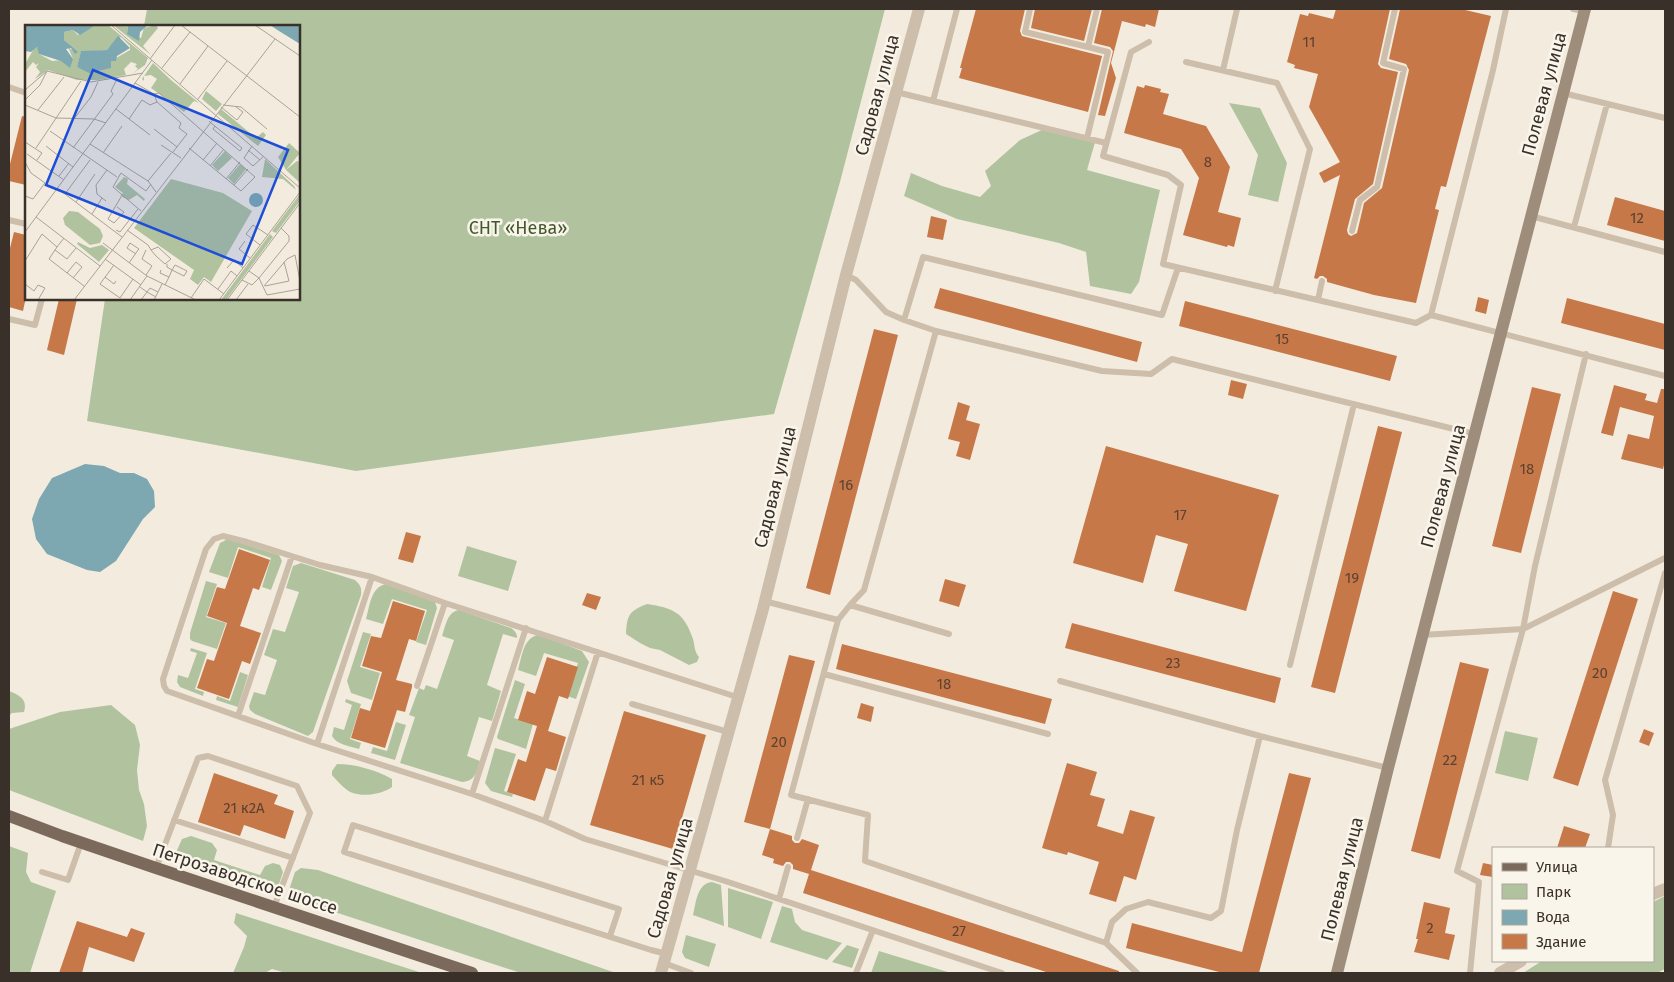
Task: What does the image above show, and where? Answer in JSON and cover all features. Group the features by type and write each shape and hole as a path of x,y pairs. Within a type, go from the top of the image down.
{"main road":[{"name":"Петрозаводское шоссе","path":"9,816 81,843 472,973"}],"street":[{"name":"Садовая улица","path":"664,963 764,601 846,274 919,9"},
{"name":"Полевая улица","path":"1337,973 1422,635 1563,93 1581,10"},
{"path":"1500,973 1519,962"}],"lane":[{"path":"932,101 957,9"},
{"path":"1030,9 1024,32 1108,52 1086,138"},
{"path":"1088,47 1097,9"},
{"path":"1223,70 1237,9"},
{"path":"1352,231 1360,200 1377,187 1404,69 1383,63 1395,9"},
{"path":"1431,315 1493,70 1506,9"},
{"path":"1148,42 1131,52 1103,156 1168,175 1181,185 1163,264 1416,323 1431,315 1665,376"},
{"path":"1186,62 1277,83 1310,149 1275,291"},
{"path":"9,88 25,93"},
{"path":"896,92 1106,143"},
{"path":"1563,93 1665,118"},
{"path":"1574,227 1607,104"},
{"path":"1531,216 1665,252"},
{"path":"9,220 25,224"},
{"path":"904,320 923,257 1162,315 1178,268"},
{"path":"846,274 856,280 886,312 936,331 1102,372 1151,374 1172,359 1474,434"},
{"path":"1318,300 1322,281"},
{"path":"9,320 35,325 42,300"},
{"path":"936,331 864,590 838,620 791,795 868,816 865,861 1106,943 1137,973"},
{"path":"1470,973 1480,882 1457,871 1523,629 1531,584 1586,354"},
{"path":"1290,665 1354,404"},
{"path":"737,697 445,603 372,577 223,536 214,539 206,549 163,679 167,691 317,744 472,794 545,820 585,839 779,899 1002,973"},
{"path":"238,716 292,556"},
{"path":"1422,635 1523,629 1665,558"},
{"path":"1608,847 1613,815 1605,780 1665,573"},
{"path":"317,744 372,577"},
{"path":"764,601 838,620"},
{"path":"417,686 445,603"},
{"path":"850,605 949,634"},
{"path":"472,794 526,628"},
{"path":"545,820 598,652"},
{"path":"824,674 1048,734"},
{"path":"1060,681 1260,736 1388,768"},
{"path":"632,704 728,732"},
{"path":"1106,943 1112,922 1126,909 1148,902 1211,918 1221,911 1237,830 1260,736"},
{"path":"156,868 198,758 208,756 297,786 310,813 274,906"},
{"path":"797,838 808,799"},
{"path":"174,820 293,858"},
{"path":"610,936 619,909 353,825 344,852 610,936 664,963 691,973"},
{"path":"42,872 68,880 81,843"},
{"path":"779,899 788,868"},
{"path":"856,973 873,930"}],"green space":[{"name":"СНТ «Нева»","path":"147,9 885,9 840,182 774,414 356,471 87,421 105,300 300,300 300,25 144,25"},
{"path":"1229,103 1260,108 1287,163 1278,202 1248,195 1258,155"},
{"path":"1044,129 1096,139 1087,170 1160,190 1139,282 1131,294 1090,286 1086,252 1059,243 957,219 904,196 911,173 942,186 980,197 991,186 985,171 1020,140"},
{"path":"228,539 279,555 282,561 271,590 262,587 271,558 238,547 228,578 209,572 220,543"},
{"path":"467,546 517,561 508,591 458,576"},
{"path":"301,563 355,580 361,590 361,595 313,732 308,736 255,714 250,710 249,706 254,692 265,695 277,660 264,655 273,629 285,632 299,592 286,588 293,566"},
{"path":"206,581 217,584 206,617 226,623 217,649 190,639 190,633"},
{"path":"387,584 435,602 437,608 426,645 416,642 427,610 392,599 383,624 366,619 374,592"},
{"path":"647,604 664,607 681,617 690,630 695,651 699,657 697,662 689,665 660,650 650,648 626,634 630,614"},
{"path":"459,610 511,628 517,635 517,638 503,634 487,685 501,691 492,721 479,717 467,756 480,761 473,778 462,782 400,763 415,717 409,715 419,688 424,690 426,685 437,689 454,640 442,636 449,616"},
{"path":"363,632 371,634 360,667 380,673 372,700 351,693 347,681"},
{"path":"539,635 582,651 589,662 576,699 567,696 578,663 544,653 536,676 518,670 526,644 530,639"},
{"path":"191,648 207,653 195,689 204,692 203,696 180,687 177,682 178,675 188,678 197,653 190,651"},
{"path":"240,672 248,675 238,707 216,700 217,696 230,701"},
{"path":"515,680 525,684 514,718 533,724 526,749 497,737"},
{"path":"9,691 22,698 25,704 24,712 12,713 9,716"},
{"path":"346,699 361,704 350,739 361,743 359,749 340,743 332,736 334,727 344,730 352,705 345,702"},
{"path":"111,705 135,725 140,745 137,770 139,790 144,804 147,826 143,841 9,790 9,729 60,712"},
{"path":"396,722 406,725 395,760 371,753 373,747 387,751"},
{"path":"1505,731 1538,738 1528,781 1495,773"},
{"path":"495,748 516,754 504,791 513,794 512,797 491,791 485,783"},
{"path":"337,764 358,766 379,773 392,779 392,787 373,794 362,795 350,792 332,775 332,771"},
{"path":"191,836 212,843 217,850 214,860 260,875 265,866 273,863 280,865 283,872 277,890 174,857 182,839"},
{"path":"9,846 28,853 26,872 31,882 56,891 30,973 9,973"},
{"path":"301,868 318,870 616,973 521,973 292,898 288,893 295,872"},
{"path":"712,882 721,885 724,926 693,915 700,890 707,883"},
{"path":"728,888 773,902 761,939 728,927"},
{"path":"1665,896 1665,969 1657,973 1523,973 1540,962 1654,962 1654,902"},
{"path":"782,906 792,909 795,922 802,930 842,943 827,960 770,942"},
{"path":"236,913 422,973 286,973 272,969 265,973 233,973 247,936 234,923"},
{"path":"686,935 716,944 709,967 685,958 682,952"},
{"path":"847,945 859,949 852,968 832,962"},
{"path":"879,951 951,973 871,973"}],"water":[{"path":"85,464 104,466 120,473 134,473 147,479 154,491 155,507 143,519 116,561 100,572 87,570 47,554 36,539 32,519 39,499 52,478"}],"building":[{"path":"976,9 1025,9 1020,31 1022,36 1102,56 1088,112 959,78"},
{"path":"1035,9 1092,9 1084,41 1031,28"},
{"path":"1102,9 1159,9 1155,27 1146,24 1145,27 1122,21 1111,63 1116,78 1105,116 1098,115 1113,51 1110,47 1094,43"},
{"path":"1336,9 1390,9 1378,64 1381,68 1398,72 1373,184 1355,199 1347,230 1351,236 1357,233 1364,203 1382,188 1409,70 1406,64 1389,59 1400,9 1461,9 1491,16 1446,187 1441,186 1435,209 1439,210 1416,303 1374,295 1327,282 1327,279 1323,276 1317,279 1314,278 1340,175 1324,183 1319,173 1340,162 1309,107 1318,74 1294,68 1295,65 1287,62 1300,14 1308,16 1309,13 1333,19"},
{"path":"1145,85 1161,89 1160,92 1169,94 1163,114 1206,126 1230,167 1218,212 1241,218 1234,247 1228,245 1227,247 1183,235 1199,178 1181,149 1124,133 1137,86 1144,88"},
{"path":"22,116 25,117 25,185 9,181 9,168"},
{"path":"1615,197 1665,211 1665,241 1607,225"},
{"path":"931,216 947,220 943,240 927,237"},
{"path":"14,232 25,235 25,300 23,311 9,307 9,252"},
{"path":"940,288 1142,342 1137,362 934,308"},
{"path":"1478,297 1489,300 1486,314 1475,311"},
{"path":"1567,298 1665,324 1665,350 1561,323"},
{"path":"59,300 77,300 64,355 47,350"},
{"path":"1185,301 1397,356 1390,381 1179,326"},
{"path":"874,329 898,335 830,595 806,588"},
{"path":"1231,380 1247,384 1243,399 1228,395"},
{"path":"1614,385 1647,394 1645,400 1657,403 1661,389 1665,389 1665,461 1663,469 1621,459 1628,434 1649,439 1654,416 1620,407 1613,436 1601,433"},
{"path":"1532,387 1561,394 1521,553 1492,546"},
{"path":"958,402 970,406 966,420 980,424 970,460 956,456 960,442 948,439"},
{"path":"1378,426 1402,432 1335,693 1311,687"},
{"path":"1106,446 1279,495 1246,611 1174,591 1188,544 1156,535 1143,583 1073,563"},
{"path":"406,532 421,536 413,563 398,559"},
{"path":"239,549 270,560 259,590 253,588 240,626 261,633 250,664 242,661 229,699 197,688 207,659 214,661 227,623 207,616 217,587 225,589"},
{"path":"945,579 966,585 959,607 939,601"},
{"path":"1613,591 1638,599 1578,786 1553,778"},
{"path":"587,593 601,597 596,610 582,605"},
{"path":"393,601 425,611 416,641 409,639 396,680 412,684 405,712 397,710 385,748 351,738 360,708 370,711 382,672 362,666 371,636 381,638"},
{"path":"1072,623 1281,678 1275,703 1065,648"},
{"path":"842,644 1052,699 1045,724 836,669"},
{"path":"789,655 815,661 770,829 744,822"},
{"path":"547,657 578,667 568,699 559,696 548,731 566,737 556,771 546,768 535,801 507,792 518,759 526,762 537,726 518,720 527,691 535,694"},
{"path":"1460,662 1489,669 1440,859 1411,851"},
{"path":"861,703 874,707 871,722 857,718"},
{"path":"624,711 706,735 673,849 590,825"},
{"path":"1644,729 1654,733 1649,746 1639,742"},
{"path":"1067,763 1097,772 1090,795 1105,799 1097,826 1123,834 1130,810 1155,817 1136,880 1124,876 1116,902 1089,894 1099,862 1068,852 1067,855 1042,848"},
{"path":"214,773 278,795 274,804 294,811 285,839 244,825 240,836 198,822"},
{"path":"1289,773 1311,778 1259,973 1223,973 1126,948 1132,923 1242,952"},
{"path":"1564,826 1590,834 1585,847 1557,847"},
{"path":"770,829 792,836 792,840 795,843 799,843 802,839 819,845 811,870 1119,971 1119,973 1049,973 803,893 809,874 793,869 793,865 790,862 786,862 783,866 773,863 774,859 762,855"},
{"path":"1483,863 1492,865 1492,877 1480,875"},
{"path":"1424,902 1450,908 1445,933 1455,935 1449,960 1414,952"},
{"path":"77,921 127,937 131,928 145,933 134,962 89,947 82,973 59,973"}]}
